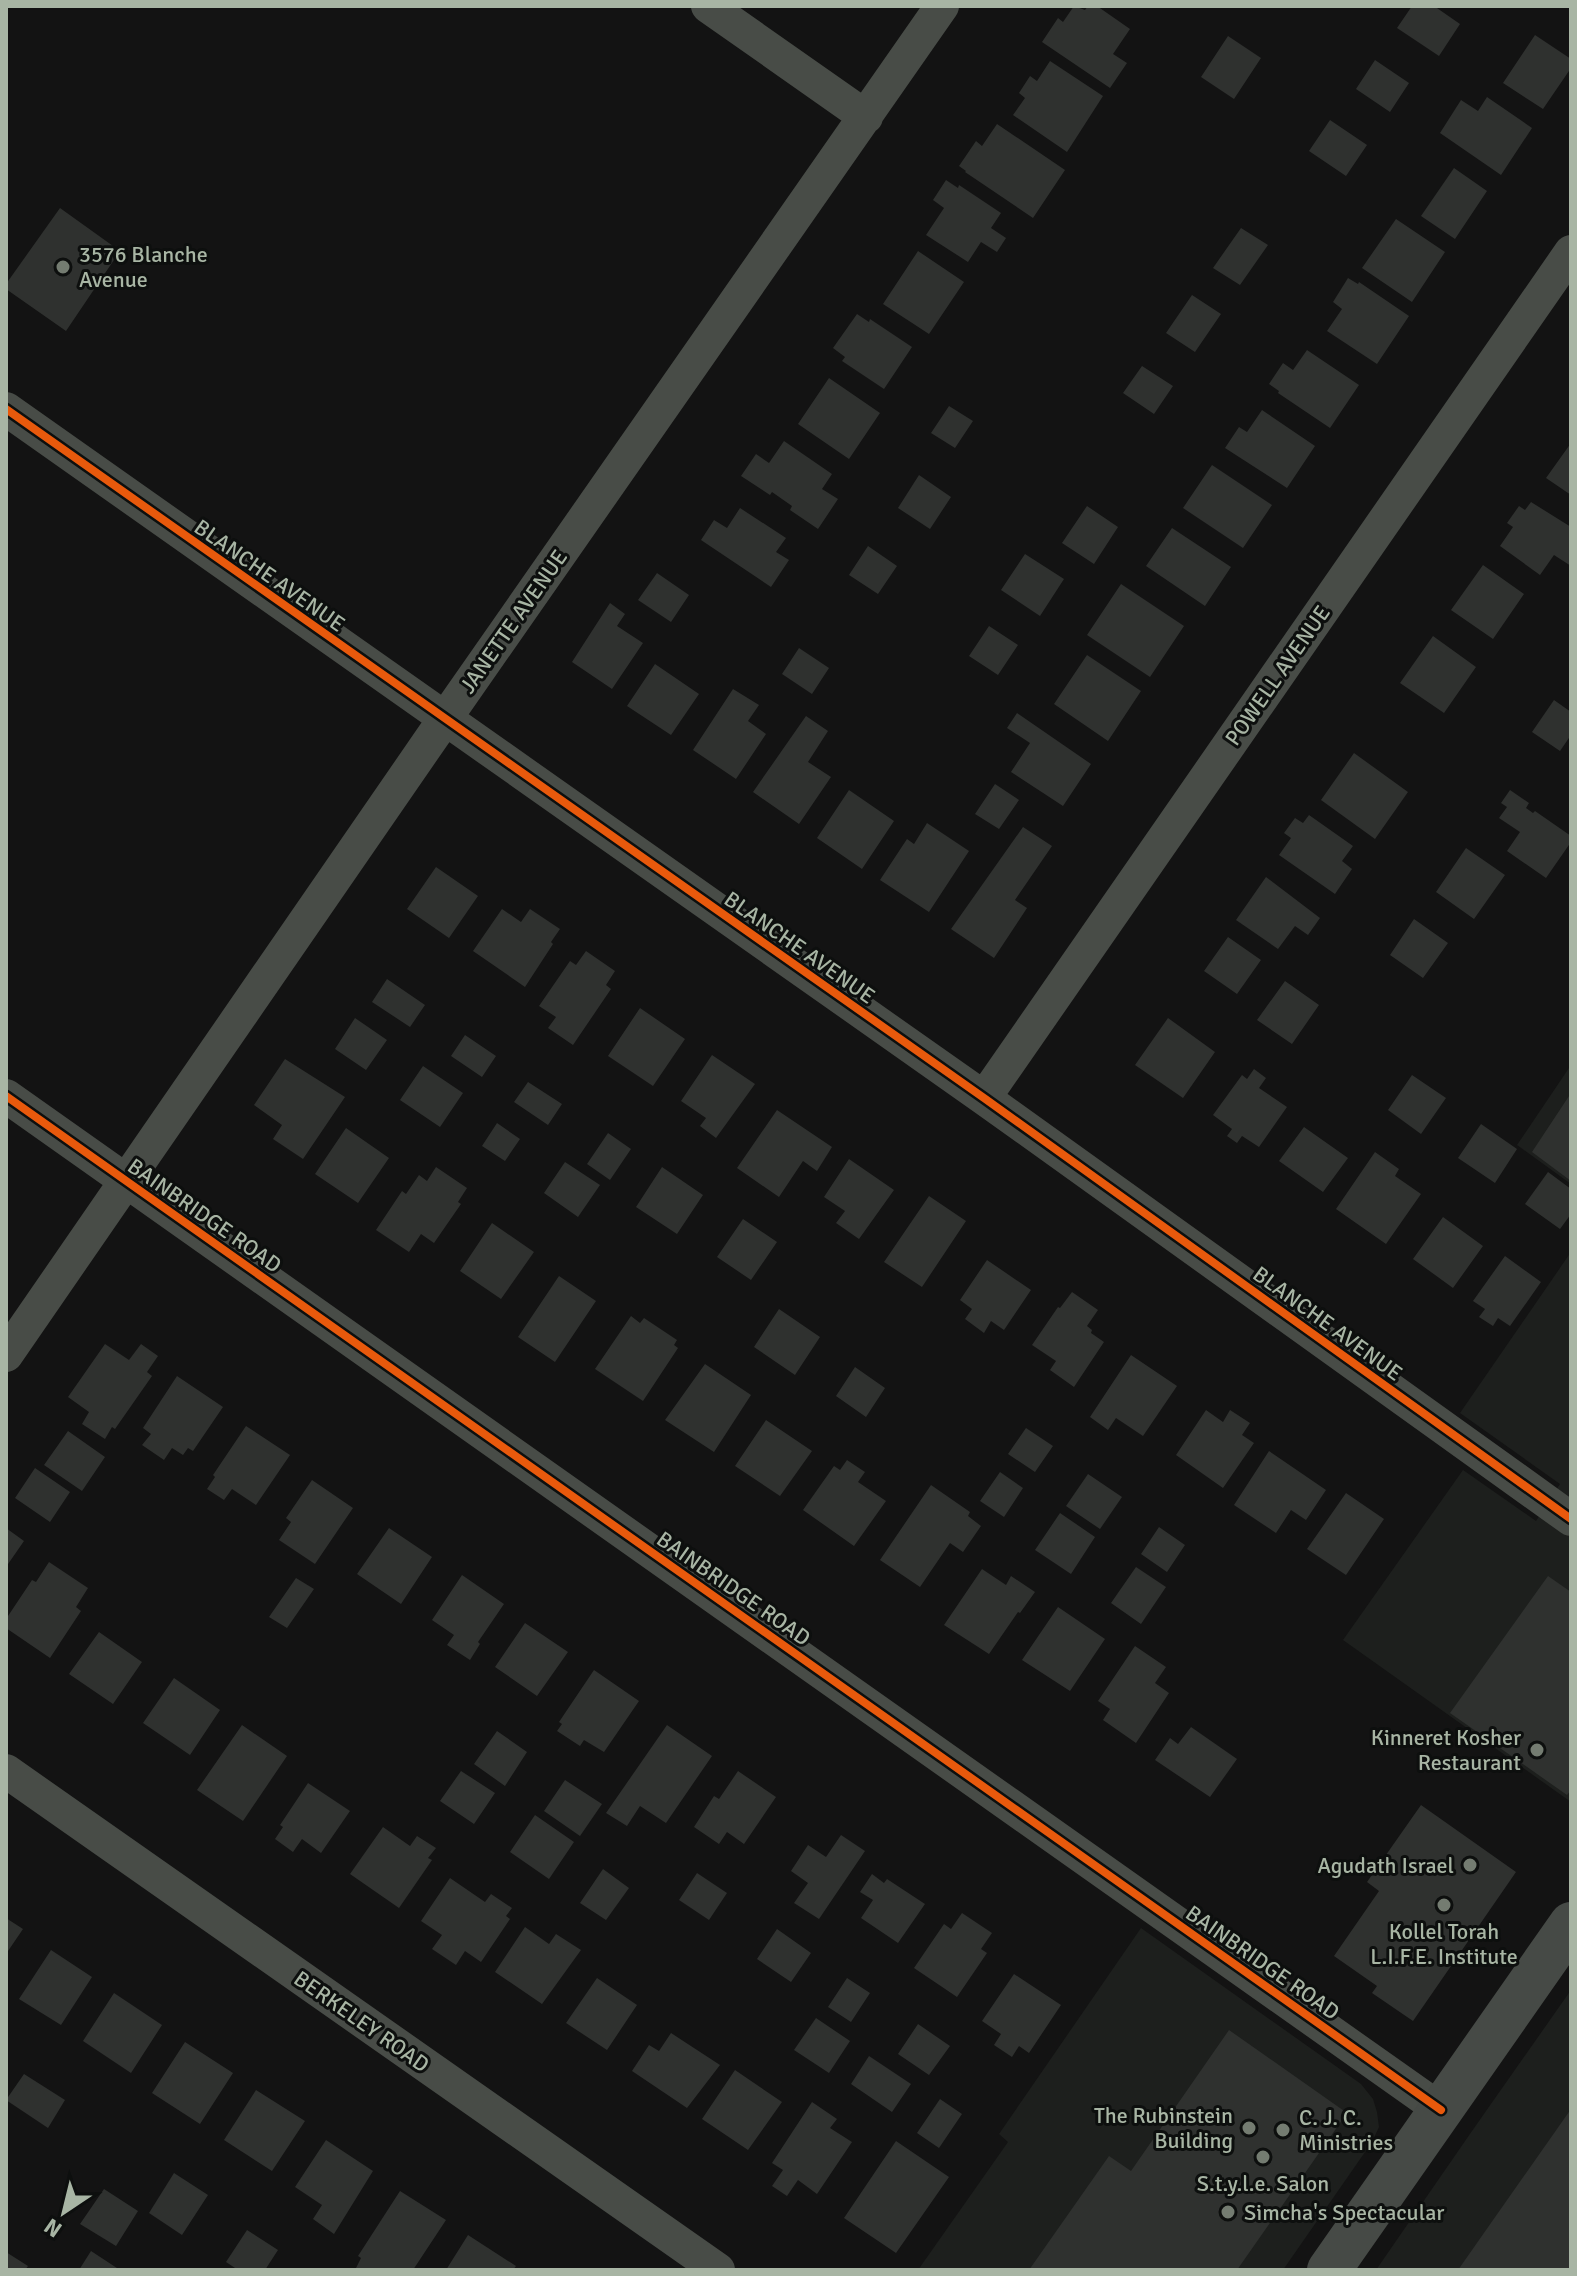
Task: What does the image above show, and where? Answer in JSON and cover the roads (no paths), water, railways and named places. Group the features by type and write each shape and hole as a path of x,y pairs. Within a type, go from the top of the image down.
{"main road":[{"path":"1329,2270 1571,1924"}],"street":[{"path":"708,6 866,117"},
{"name":"JANETTE AVENUE","path":"6,1355 942,6"},
{"name":"POWELL AVENUE","path":"984,1098 1571,252"},
{"name":"BLANCHE AVENUE","path":"6,409 984,1098 1571,1519"},
{"name":"BAINBRIDGE ROAD","path":"6,1096 1441,2110"},
{"name":"BERKELEY ROAD","path":"6,1771 718,2270"}],"place":[{"name":"3576 Blanche Avenue","path":"63,267"},
{"name":"Kinneret Kosher Restaurant","path":"1537,1750"},
{"name":"Agudath Israel","path":"1470,1865"},
{"name":"Kollel Torah L.I.F.E. Institute","path":"1444,1905"},
{"name":"The Rubinstein Building","path":"1249,2128"},
{"name":"C. J. C. Ministries","path":"1283,2130"},
{"name":"S.t.y.l.e. Salon","path":"1263,2157"},
{"name":"Simcha's Spectacular","path":"1228,2212"}]}
